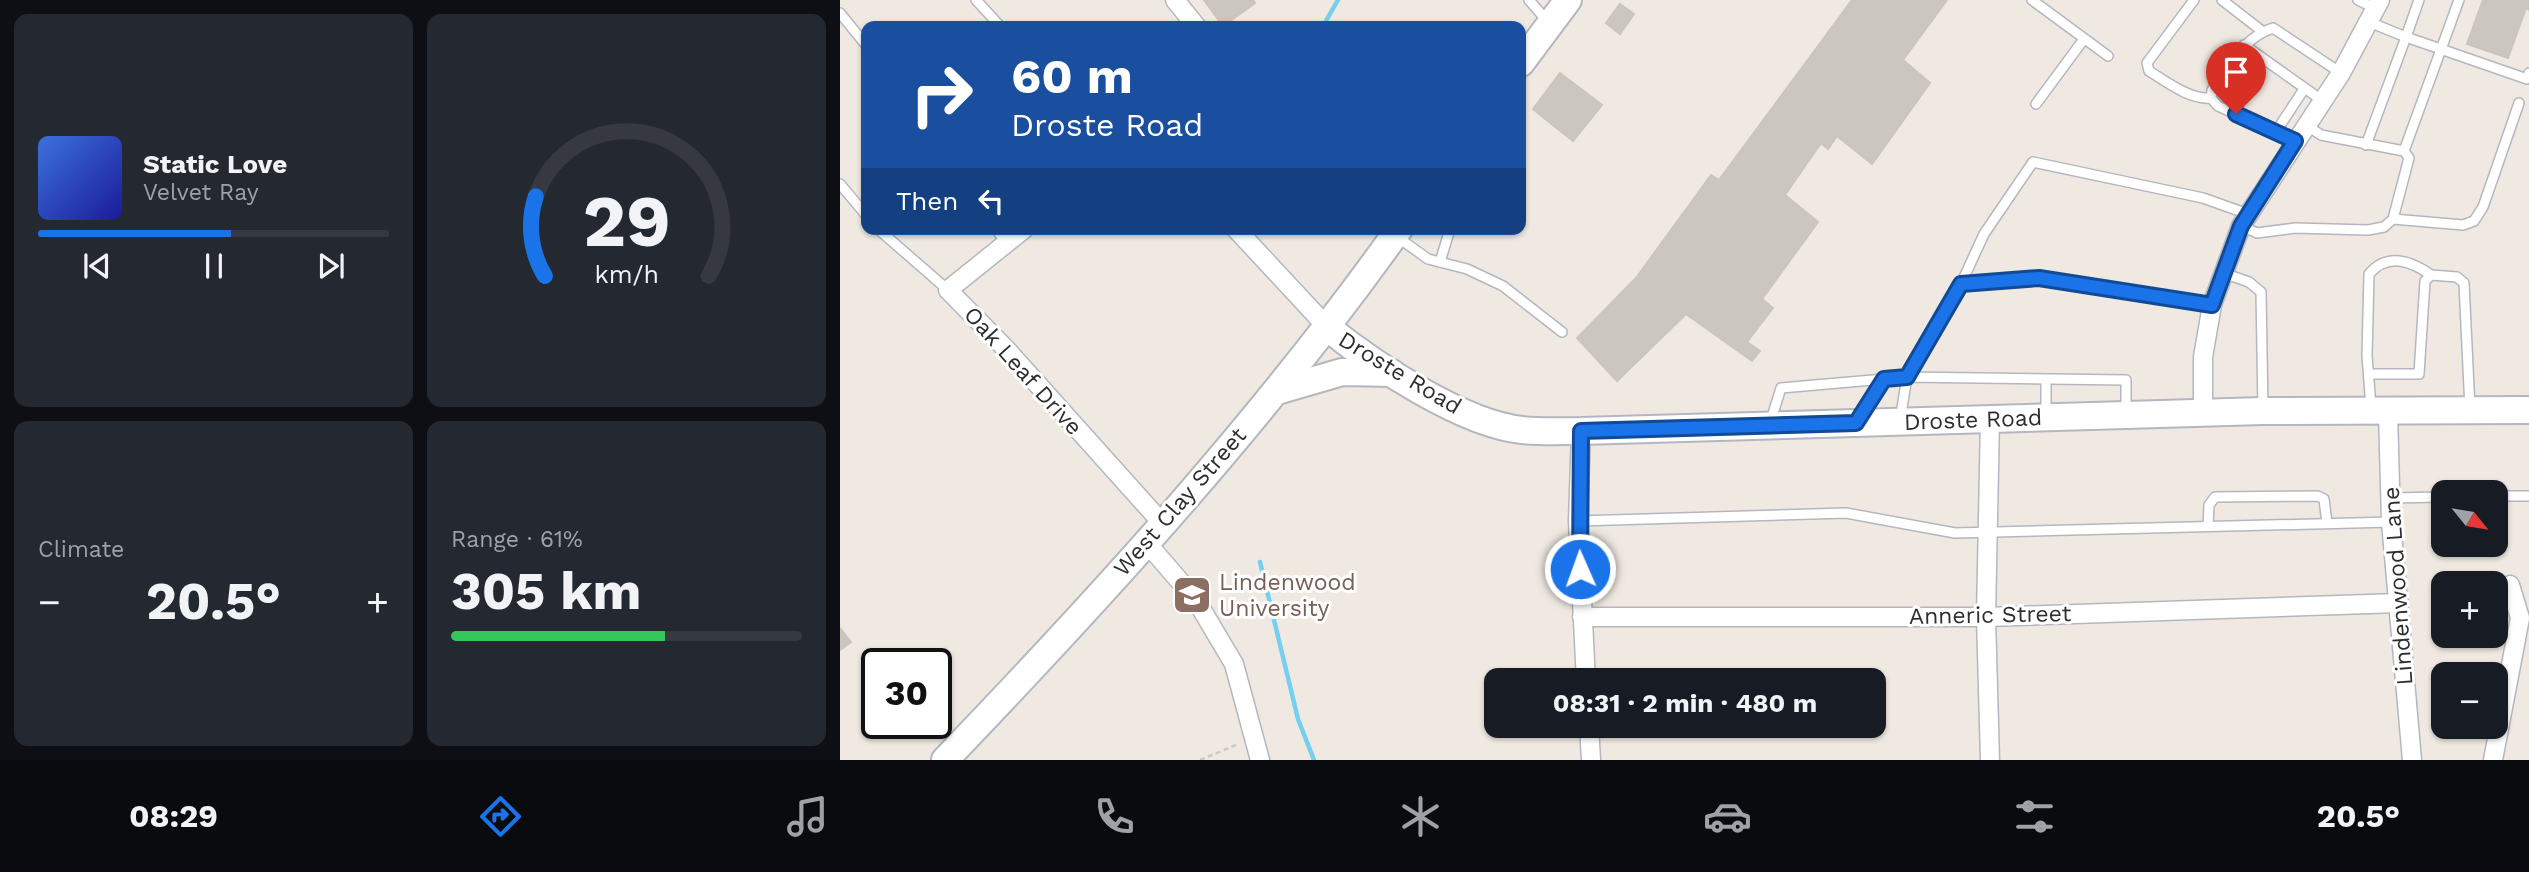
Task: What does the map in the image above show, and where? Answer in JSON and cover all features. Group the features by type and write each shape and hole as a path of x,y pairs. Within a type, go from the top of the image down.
{"street":[{"path":"1175,0 1192,21"},
{"path":"1526,56 1568,0"},
{"path":"2203,413 2203,357 2212,305 2244,220 2341,73 2375,10"},
{"name":"Droste Road","path":"1242,235 1328,328 1393,373 1480,420 1520,430 1581,431 2263,411 2529,410"},
{"name":"West Clay Street","path":"944,760 1154,533 1277,391 1328,328 1395,235"},
{"name":"Oak Leaf Drive","path":"1002,236 948,290 1023,367 1154,533 1234,664 1260,760"},
{"path":"1277,391 1342,372 1393,373"},
{"name":"Lindenwood Lane","path":"2380,412 2413,760"},
{"path":"1990,419 1986,617 1990,760"},
{"path":"1581,431 1578,522 1585,668"},
{"path":"2493,760 2520,618 2510,585"},
{"name":"Anneric Street","path":"1582,617 1986,617 2399,603"},
{"path":"1590,738 1591,760"}],"lane":[{"path":"976,0 995,21"},
{"path":"1529,0 1550,24"},
{"path":"2032,0 2108,56"},
{"path":"2194,0 2147,63 2149,71 2197,97 2211,98 2218,106 2277,130 2295,141"},
{"path":"2222,0 2262,32"},
{"path":"2358,0 2375,10 2406,37 2527,79 2529,73"},
{"path":"2366,145 2419,0"},
{"path":"2404,151 2459,0"},
{"path":"840,13 861,39"},
{"path":"2211,98 2212,90 2244,45 2262,32 2273,28 2341,73"},
{"path":"2036,104 2084,38"},
{"path":"2244,45 2323,100"},
{"path":"2277,130 2304,89"},
{"path":"2393,219 2463,225 2474,220 2483,207 2519,103"},
{"path":"1900,422 1907,377 1961,284 1984,234 2033,162 2203,198 2244,220 2256,233 2295,228 2368,230 2384,227 2393,219 2409,158 2404,151 2321,135 2306,125"},
{"path":"840,184 861,209"},
{"path":"885,235 948,290"},
{"path":"1401,235 1428,258 1466,269 1503,286 1562,332"},
{"path":"1440,262 1448,235"},
{"path":"2380,412 2369,374 2366,291 2369,274 2383,262 2411,261 2431,275 2457,277 2465,283 2470,411"},
{"path":"2222,273 2249,282 2260,292 2263,411"},
{"path":"2369,374 2419,374 2424,281 2431,275"},
{"path":"1961,284 2039,278 2212,305"},
{"path":"1769,425 1781,388 1907,377 2126,380 2126,415"},
{"path":"1856,423 1884,379"},
{"path":"2046,381 2046,418"},
{"path":"2207,526 2209,505 2215,497 2319,496 2324,499 2328,523"},
{"path":"2508,496 2529,496"},
{"path":"2390,498 2431,497"},
{"path":"1578,522 1846,513 1874,516 1933,531 1987,532 2391,522"}],"path":[{"path":"1200,760 1236,745"}],"building":[{"path":"1204,0 1253,0 1255,3 1230,21 1219,21"},
{"path":"1852,0 1947,0 1903,60 1930,83 1872,164 1837,136 1828,149 1821,143 1785,195 1818,222 1762,299 1773,308 1747,342 1760,351 1752,361 1686,314 1617,381 1577,338 1636,278 1711,175 1719,180"},
{"path":"2483,0 2529,0 2529,10 2526,8 2508,58 2467,44"},
{"path":"1620,4 1634,14 1620,34 1606,23"},
{"path":"1560,73 1602,105 1573,141 1533,109"},
{"path":"840,628 851,642 840,650"}],"waterway":[{"path":"1326,21 1338,0"},
{"path":"1260,562 1298,719 1314,760"}],"place":[{"name":"Lindenwood University","path":"1192,595"}],"route":[{"path":"1580,569 1578,522 1581,431 1856,423 1884,379 1907,377 1961,284 2039,278 2212,305 2241,226 2295,141 2277,130 2236,114"}]}
